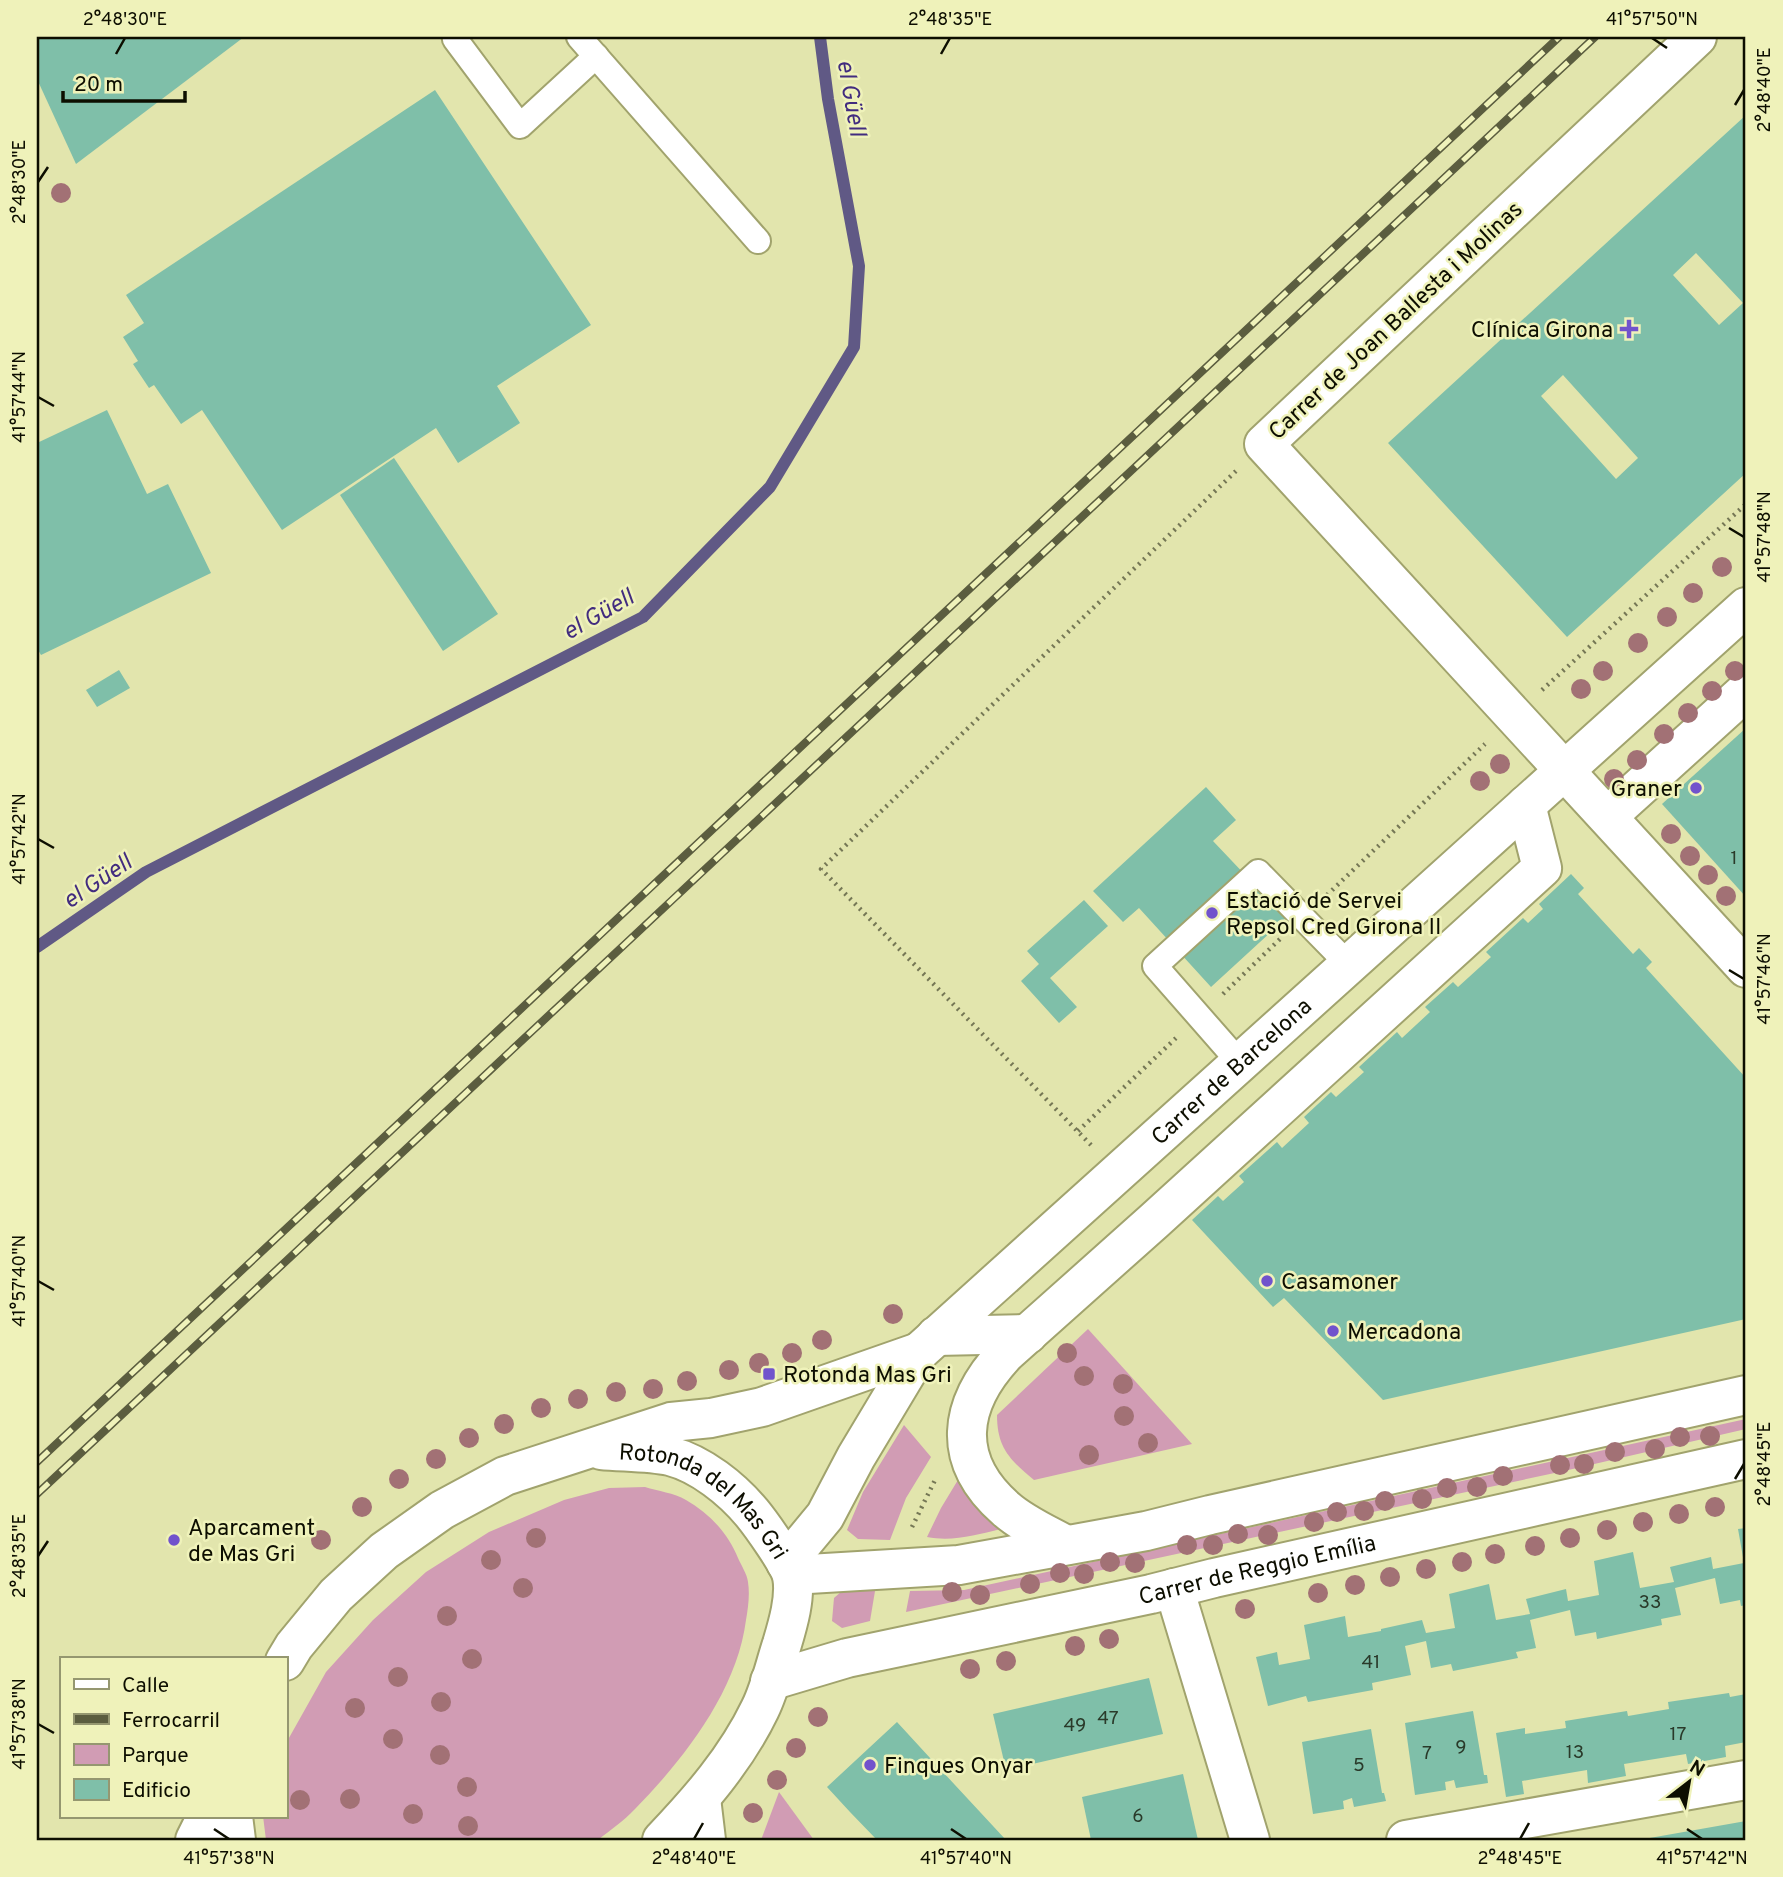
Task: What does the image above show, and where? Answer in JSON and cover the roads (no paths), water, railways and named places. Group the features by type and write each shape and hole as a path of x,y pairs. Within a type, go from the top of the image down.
{"street":[{"name":"Carrer de Joan Ballesta i Molinas","path":"1697,37 1264,443 1746,968"},
{"name":"Carrer de Barcelona","path":"789,1569 825,1516 856,1457 927,1344 1746,607"},
{"path":"1608,816 1746,691"},
{"path":"1066,1545 1007,1511 977,1477 967,1435 968,1413 990,1370 1542,868 1526,805"},
{"name":"Carrer de Barcelona","path":"587,1448 671,1422 711,1418 762,1406 927,1344 1028,1334"},
{"path":"789,1569 835,1573 959,1565 1146,1531 1746,1395"},
{"name":"Rotonda del Mas Gri","path":"287,1658 336,1595 393,1544 442,1510 505,1476 587,1448 670,1457 697,1468 722,1483 762,1525 789,1569 792,1597 787,1628 761,1708 734,1755 702,1798 662,1840"},
{"name":"Carrer de Reggio Emília","path":"771,1681 847,1658 1174,1588 1746,1459"},
{"path":"1174,1588 1250,1840"},
{"path":"1406,1840 1746,1780"},
{"path":"702,1798 706,1840"},
{"path":"195,1840 206,1818"},
{"path":"233,1818 236,1840"}],"lane":[{"path":"456,37 520,126 596,56"},
{"path":"579,37 758,241"},
{"path":"1240,1063 1155,967 1258,872 1349,965"}],"waterway":[{"name":"el Güell","path":"37,947 146,872 643,617 770,487 854,347 859,266 828,99 820,37"}],"railway":[{"path":"37,1462 1559,37"},
{"path":"37,1494 1595,37"}],"place":[{"name":"Clínica Girona","path":"1629,329"},
{"name":"Graner","path":"1696,788"},
{"name":"Estació de Servei Repsol Cred Girona II","path":"1212,913"},
{"name":"Casamoner","path":"1267,1281"},
{"name":"Mercadona","path":"1333,1331"},
{"name":"Rotonda Mas Gri","path":"769,1374"},
{"name":"Aparcament de Mas Gri","path":"174,1540"},
{"name":"Finques Onyar","path":"870,1765"}]}
